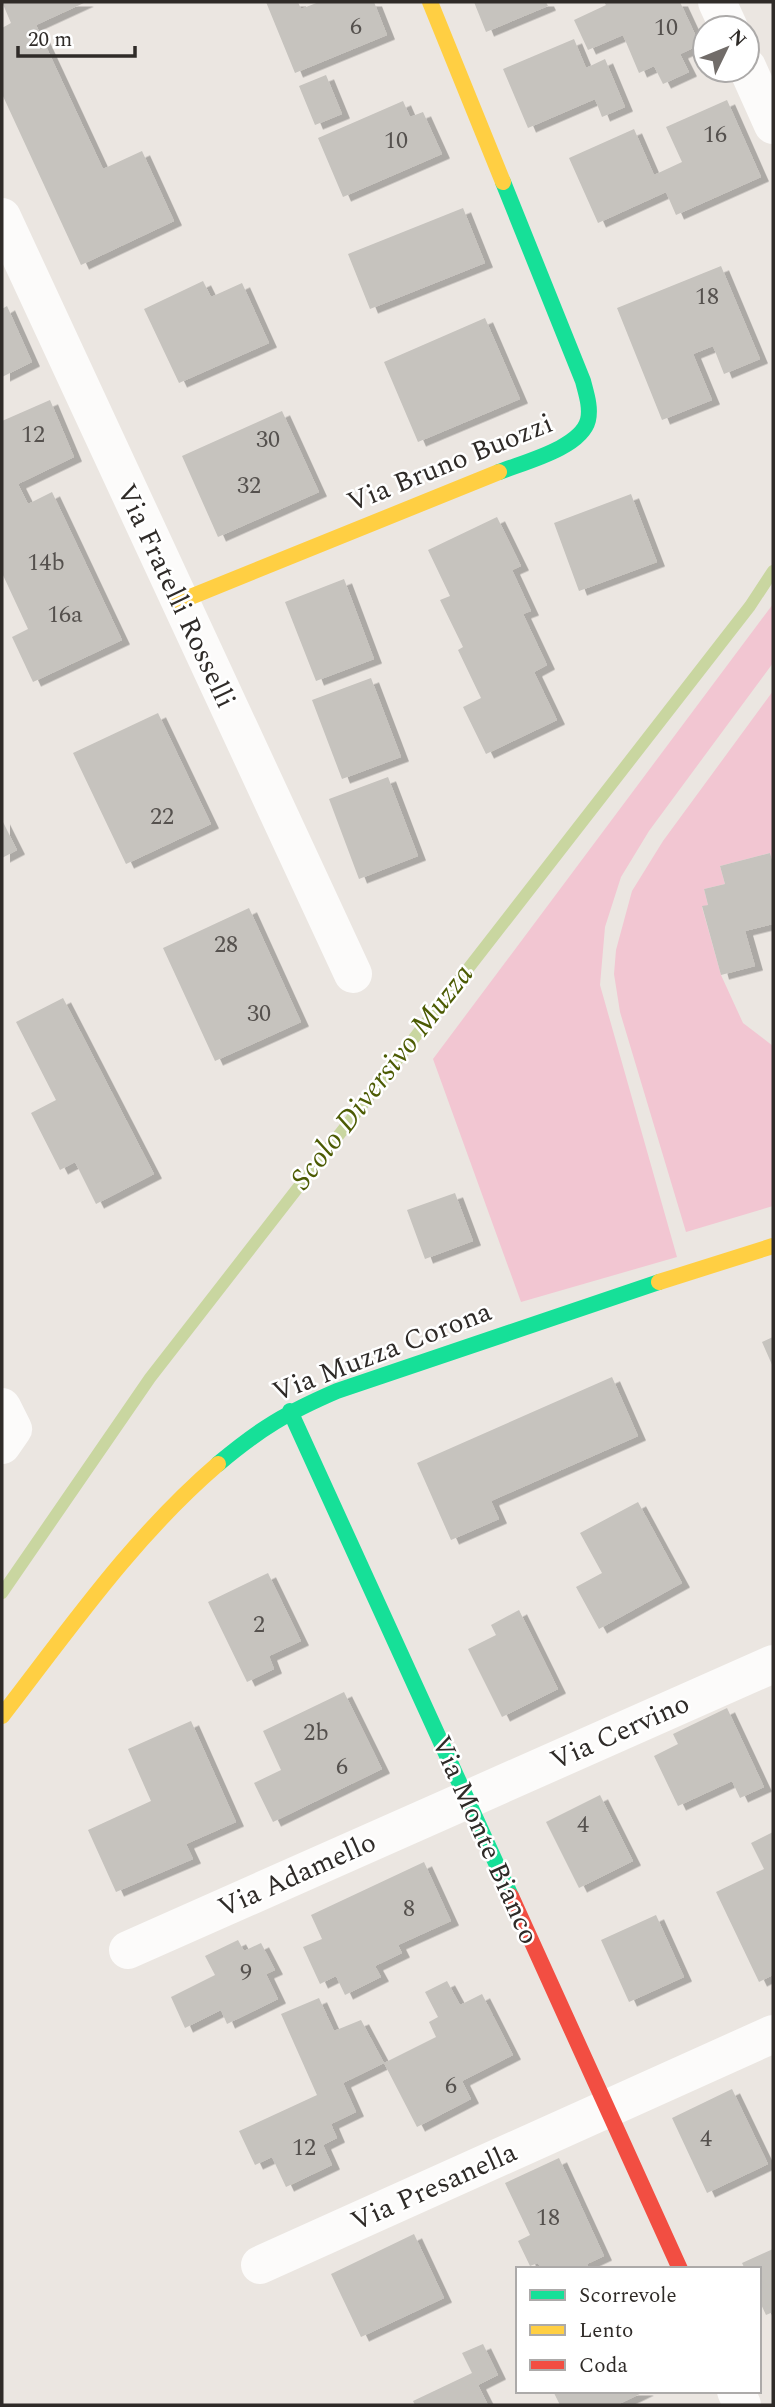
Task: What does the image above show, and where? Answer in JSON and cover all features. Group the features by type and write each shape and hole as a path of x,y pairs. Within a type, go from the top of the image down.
{"street":[{"name":"Via Bruno Buozzi","path":"178,602 568,444 581,435 587,426 591,408 583,381 430,2"},
{"path":"755,84 773,125"},
{"name":"Via Fratelli Rosselli","path":"2,218 353,974"},
{"name":"Via Muzza Corona","path":"2,1716 128,1553 182,1495 259,1429 290,1411 337,1391 773,1246"},
{"path":"2,1407 13,1429 2,1445"},
{"name":"Via Monte Bianco","path":"290,1411 679,2267"},
{"name":"Via Cervino","path":"467,1800 773,1664"},
{"name":"Via Adamello","path":"128,1950 467,1800"},
{"name":"Via Presanella","path":"260,2265 773,2034"},
{"path":"765,2405 773,2402"}],"shaded area":[{"path":"773,604 773,663 649,831 621,877 605,927 600,985 677,1257 521,1302 433,1059"},
{"path":"773,691 773,863 770,853 720,866 725,884 704,889 708,905 702,907 721,975 743,1023 773,1046 773,1206 686,1232 620,1012 614,974 616,950 632,891 663,841"}],"building":[{"path":"2,2 86,2 36,25 103,169 142,151 174,221 81,265 2,94 2,28 11,23"},
{"path":"266,2 298,2 301,9 319,2 374,2 387,35 295,73"},
{"path":"474,2 546,2 548,6 486,32"},
{"path":"604,2 680,2 691,26 691,49 680,54 689,72 663,84 654,66 639,73 623,35 588,50 574,20 606,5"},
{"path":"574,39 586,68 605,59 625,107 602,117 595,99 528,128 503,69"},
{"path":"326,75 342,114 315,125 299,86"},
{"path":"727,100 761,177 676,215 666,192 598,223 569,158 634,129 654,175 682,162 666,127"},
{"path":"403,101 410,117 423,112 442,154 343,197 318,138"},
{"path":"463,208 485,263 370,309 348,254"},
{"path":"721,266 760,359 724,374 713,346 693,354 712,400 662,420 617,308"},
{"path":"203,281 211,297 242,283 269,343 179,383 144,309"},
{"path":"7,306 32,362 2,377 2,309"},
{"path":"485,318 520,399 418,442 384,362"},
{"path":"50,400 74,457 18,484 28,504 52,492 122,640 33,682 12,637 28,629 2,573 2,421"},
{"path":"282,411 319,492 218,537 182,456"},
{"path":"631,494 657,562 579,591 554,523"},
{"path":"497,517 521,566 512,570 531,611 523,614 547,665 534,672 557,720 486,754 463,707 481,698 458,650 463,647 440,600 450,596 428,550"},
{"path":"344,579 374,659 316,681 285,602"},
{"path":"371,678 401,757 342,779 312,700"},
{"path":"158,713 211,824 126,864 73,753"},
{"path":"388,777 418,856 359,879 329,799"},
{"path":"2,820 17,850 2,858"},
{"path":"770,853 773,863 773,924 745,931 755,966 721,975 702,906 708,905 704,889 725,884 720,866"},
{"path":"249,908 301,1022 215,1061 163,948"},
{"path":"63,998 154,1174 96,1204 75,1162 60,1170 31,1113 56,1100 16,1022"},
{"path":"455,1193 473,1241 425,1259 407,1210"},
{"path":"773,1337 773,1367 762,1342"},
{"path":"612,1377 638,1436 491,1501 499,1519 451,1540 417,1463"},
{"path":"638,1502 682,1583 599,1629 576,1587 602,1573 580,1533"},
{"path":"268,1573 301,1641 269,1656 274,1669 247,1682 208,1602"},
{"path":"519,1610 558,1689 502,1717 468,1649 496,1635 491,1625"},
{"path":"344,1692 382,1769 273,1822 254,1783 281,1770 263,1731"},
{"path":"727,1708 764,1787 740,1798 732,1781 678,1806 654,1756 678,1744 673,1734"},
{"path":"191,1721 236,1822 186,1844 193,1859 116,1892 88,1830 151,1801 128,1749"},
{"path":"600,1795 633,1861 579,1888 546,1822"},
{"path":"773,1832 773,1975 759,1982 716,1892 764,1869 751,1843"},
{"path":"424,1862 451,1921 398,1945 402,1953 375,1966 381,1977 345,1995 336,1976 320,1984 303,1947 322,1939 311,1915"},
{"path":"656,1915 684,1977 629,2002 601,1940"},
{"path":"238,1940 244,1951 261,1943 275,1970 266,1974 278,1999 227,2024 221,2010 185,2028 171,1997 215,1975 205,1956"},
{"path":"447,1981 460,2005 482,1994 513,2055 462,2081 471,2099 417,2127 384,2063 436,2037 429,2022 438,2017 425,1992"},
{"path":"319,1998 334,2031 361,2020 384,2063 343,2083 356,2112 331,2124 337,2138 323,2145 332,2165 286,2187 272,2157 255,2165 239,2131 317,2095 281,2014"},
{"path":"732,2089 768,2164 707,2193 672,2118"},
{"path":"559,2158 604,2256 587,2264 588,2267 540,2267 538,2263 530,2266 518,2241 530,2235 505,2183"},
{"path":"414,2234 444,2298 361,2337 331,2274"},
{"path":"773,2249 773,2312 766,2315 761,2304 761,2267 744,2267 742,2263"},
{"path":"483,2344 498,2375 478,2385 488,2405 415,2405 413,2401 472,2373 462,2353"},
{"path":"554,2393 642,2393 617,2405 560,2405"}],"waterway":[{"name":"Scolo Diversivo Muzza","path":"2,1593 150,1378 750,606 773,571"}],"traffic: fast":[{"path":"499,472 550,453 575,439 588,420 589,410 583,381 503,182"},
{"path":"218,1464 274,1422 337,1391 659,1282"},
{"path":"290,1411 511,1896"}],"traffic: slow":[{"path":"430,2 503,182"},
{"path":"178,602 499,472"},
{"path":"659,1282 773,1246"},
{"path":"2,1716 130,1553 187,1492 218,1464"}],"traffic: jam":[{"path":"511,1896 679,2267"}]}
